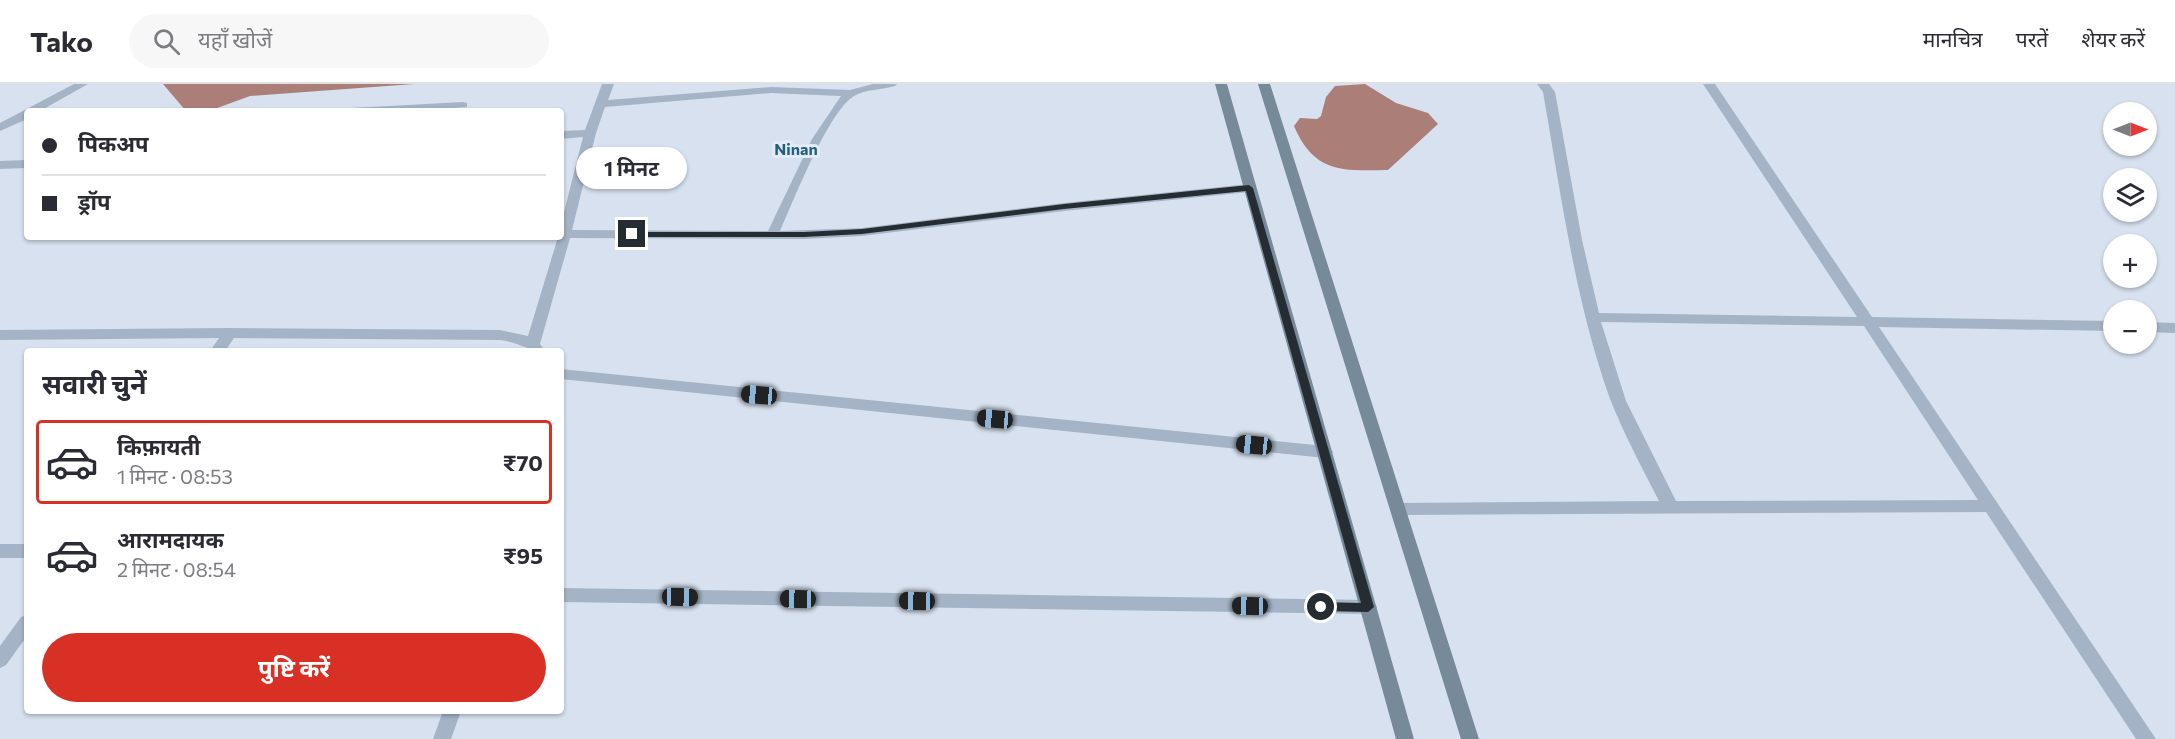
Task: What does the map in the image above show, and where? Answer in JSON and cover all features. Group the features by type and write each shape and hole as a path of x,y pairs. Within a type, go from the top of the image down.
{"main road":[{"path":"1221,84 1405,739"},
{"path":"1264,84 1470,739"}],"street":[{"path":"38,108 82,84"},
{"path":"0,335 230,333 500,335 519,338 536,348 590,133 608,84"},
{"path":"601,104 771,90 850,93 891,84"},
{"path":"1543,84 1549,92 1592,317 1613,387 1671,508"},
{"path":"1709,84 2147,739"},
{"path":"772,235 825,126 843,98 850,93"},
{"path":"408,108 463,105"},
{"path":"0,128 24,116"},
{"path":"0,128 24,128"},
{"path":"564,135 590,133"},
{"path":"0,165 24,164"},
{"path":"566,234 772,235 862,232 1075,205 1249,188"},
{"path":"1592,317 2103,326"},
{"path":"2157,327 2175,328"},
{"path":"219,348 230,333"},
{"path":"564,374 1324,452"},
{"path":"1398,509 1993,506"},
{"path":"0,551 24,551"},
{"path":"564,595 1368,607"},
{"path":"0,660 24,626"},
{"path":"442,739 451,714"}],"shaded area":[{"path":"163,84 414,84 250,96 217,108 183,108"},
{"path":"1365,84 1396,103 1428,113 1438,124 1388,170 1343,169 1320,161 1302,141 1294,126 1300,118 1317,119 1321,116 1326,97 1335,86"}],"district":[{"name":"Ninan","path":"796,148"}],"route":[{"path":"632,234 804,235 862,232 1064,207 1249,188 1368,607 1321,607"}]}
